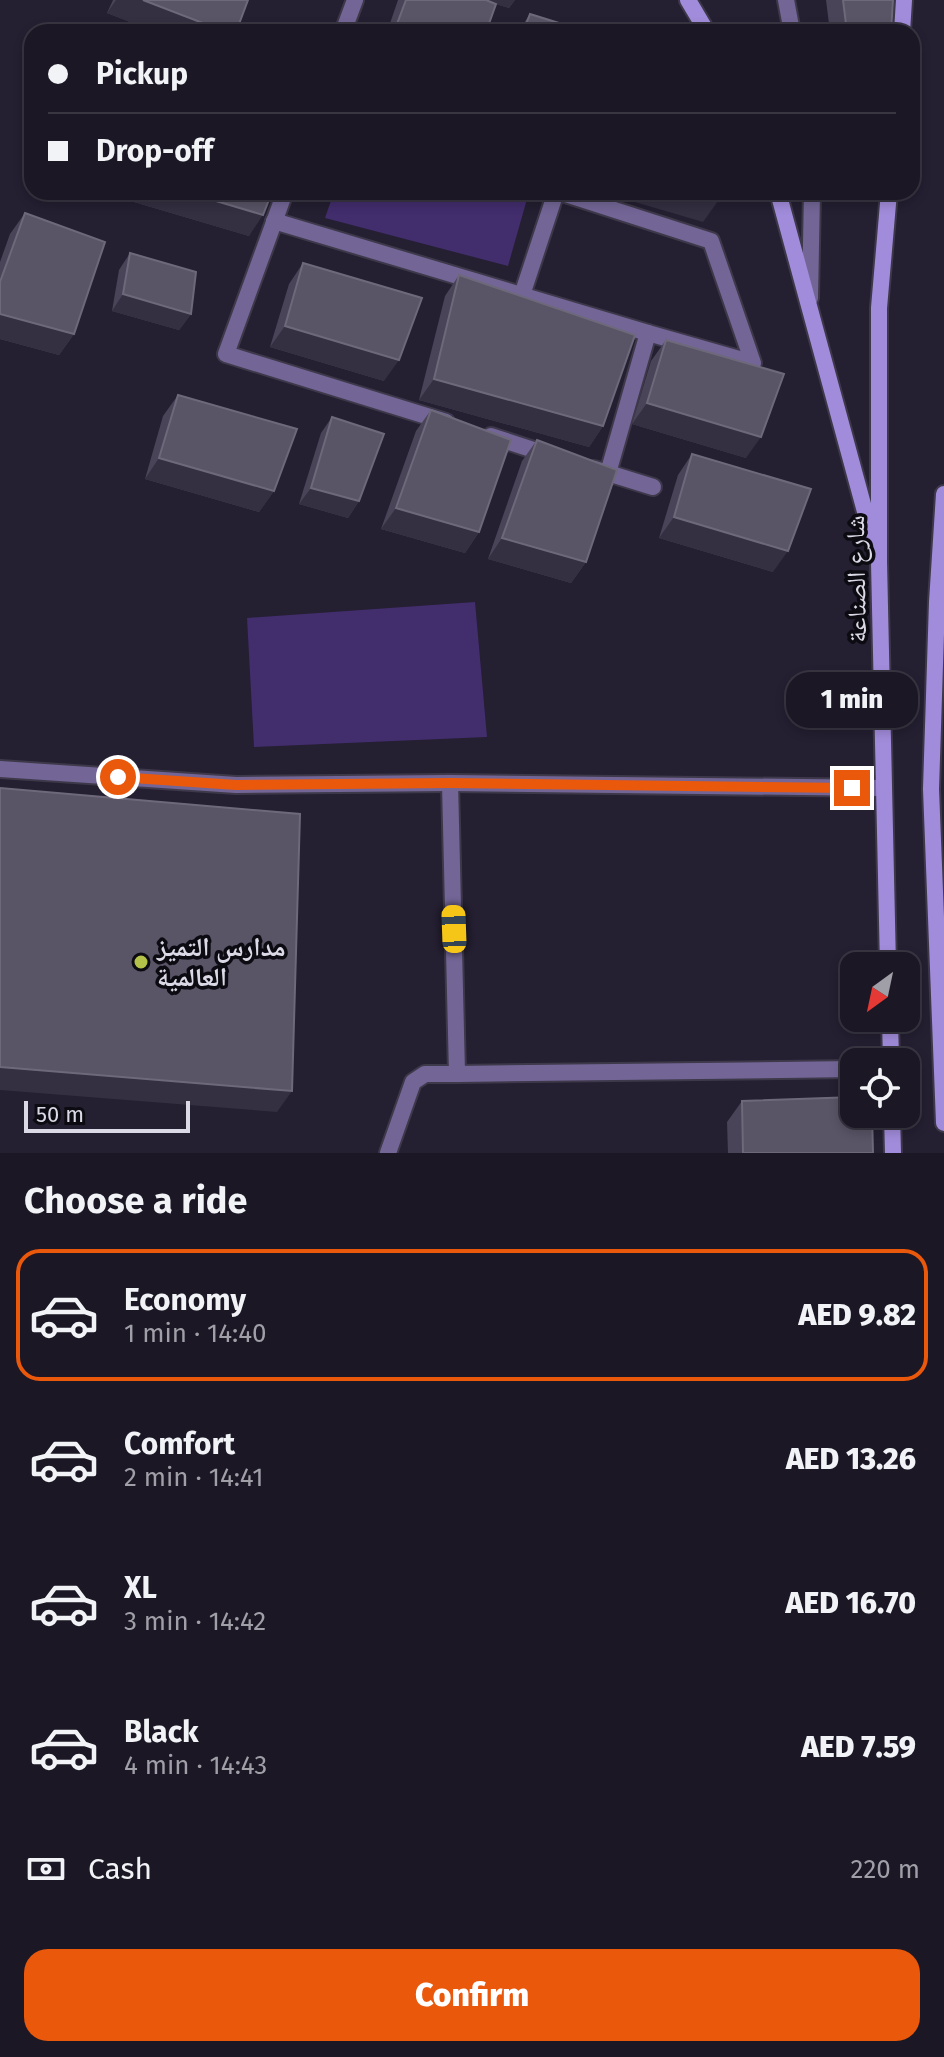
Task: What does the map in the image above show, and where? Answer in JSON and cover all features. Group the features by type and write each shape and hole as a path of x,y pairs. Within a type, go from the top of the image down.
{"street":[{"path":"346,24 355,0"},
{"path":"688,0 702,24"},
{"path":"786,0 790,24"},
{"path":"902,24 904,0"},
{"path":"282,200 226,354 653,487"},
{"path":"522,295 554,200"},
{"path":"274,221 753,363 711,241 582,200"},
{"path":"780,200 879,562"},
{"path":"809,305 812,200"},
{"name":"شارع الصناعة","path":"888,200 879,308 879,562 888,952"},
{"path":"608,473 648,333"},
{"path":"944,494 931,789 938,830 944,1123"},
{"path":"0,769 236,785 450,783 883,788"},
{"path":"450,783 457,1074"},
{"path":"388,1153 413,1082 425,1074 840,1069"},
{"path":"892,1128 893,1153"}],"shaded area":[{"path":"331,200 527,200 508,266 325,218"},
{"path":"475,602 487,737 254,747 247,618"}],"building":[{"path":"143,0 248,0 239,24 205,24"},
{"path":"406,0 486,0 496,4 489,24 397,24"},
{"path":"843,0 893,0 892,24 846,24"},
{"path":"530,14 562,24 526,24"},
{"path":"213,200 269,200 263,215"},
{"path":"25,213 105,242 74,334 0,314 0,282"},
{"path":"130,253 196,272 191,314 123,294"},
{"path":"303,263 422,298 399,360 285,326"},
{"path":"459,275 635,335 603,426 434,379"},
{"path":"666,340 784,374 761,437 647,403"},
{"path":"178,395 297,429 274,491 159,458"},
{"path":"431,410 511,440 479,532 396,508"},
{"path":"332,417 384,434 359,501 311,488"},
{"path":"537,440 617,470 586,562 502,538"},
{"path":"692,454 811,489 788,551 674,517"},
{"name":"مدارس التميز العالمية","path":"0,788 300,814 292,1091 0,1067"},
{"path":"840,1098 840,1128 872,1128 873,1153 743,1153 742,1101"}],"place":[{"name":"مدارس التميز العالمية","path":"141,962"}],"route":[{"path":"118,777 236,785 450,783 852,788"}]}
